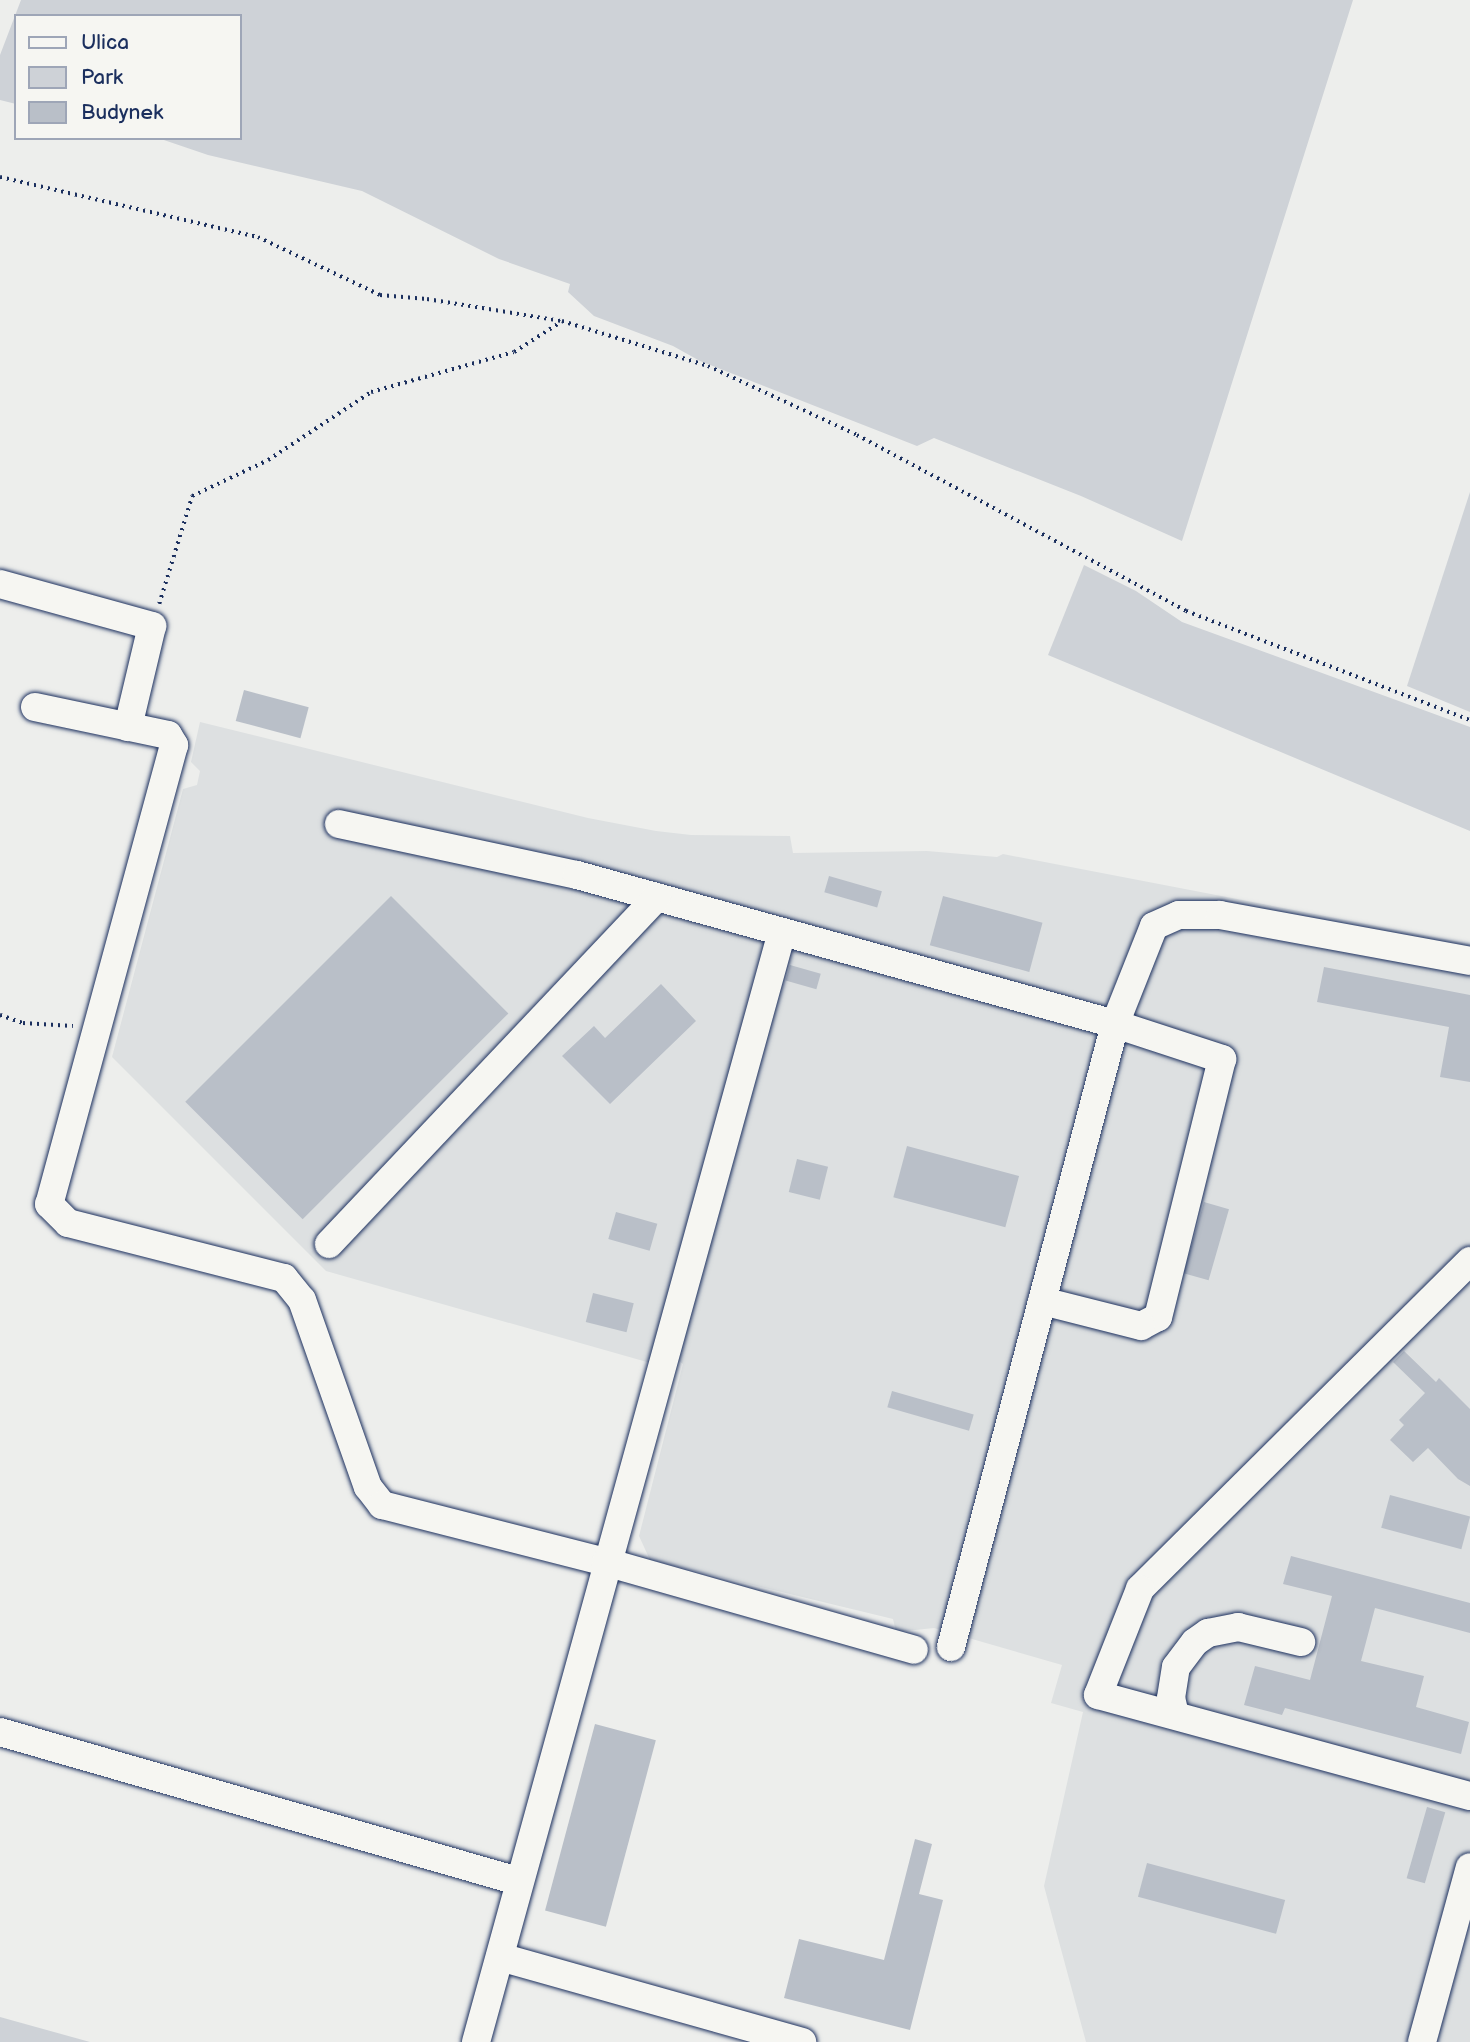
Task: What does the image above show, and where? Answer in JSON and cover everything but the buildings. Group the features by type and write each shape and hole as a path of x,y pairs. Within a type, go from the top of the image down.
{"lane":[{"path":"0,584 152,626 128,727"},
{"path":"35,707 168,735 174,745 49,1205 68,1223 284,1278 302,1300 368,1487 382,1505 606,1562 914,1650"},
{"path":"339,824 577,875 1115,1024 1222,1059 1158,1317 1141,1326 1042,1301"},
{"path":"330,1244 657,897"},
{"path":"951,1647 1115,1024 1154,926 1179,915 1220,915 1470,961"},
{"path":"476,2042 518,1881 782,932"},
{"path":"1470,1261 1140,1589 1098,1695 1470,1796"},
{"path":"1175,1715 1171,1698 1176,1667 1195,1642 1208,1633 1238,1627 1301,1642"},
{"path":"0,1732 518,1881"},
{"path":"1422,2042 1470,1867"},
{"path":"499,1958 802,2042"}],"path":[{"path":"0,177 258,237 380,295 427,299 562,321 708,366 857,435 1186,611 1470,720"},
{"path":"152,626 192,496 268,460 370,392 514,352 562,321"},
{"path":"0,1016 23,1023 97,1028"}],"shaded area":[{"path":"200,722 588,818 656,831 691,835 790,836 793,853 927,851 997,857 1003,854 1470,944 1470,2042 1086,2042 1044,1886 1083,1712 1051,1703 1062,1665 934,1628 896,1632 893,1619 650,1560 639,1536 683,1364 675,1358 668,1368 326,1271 112,1057 183,789 197,785 200,771 191,762"}],"green space":[{"path":"21,0 1353,0 1182,541 1081,496 934,438 917,446 700,361 673,346 594,316 568,292 570,284 499,259 362,191 208,155 164,140 242,140 242,14 16,14"},
{"path":"14,18 14,104 0,100 0,55"},
{"path":"1470,492 1470,712 1407,686"},
{"path":"1084,565 1136,591 1182,622 1470,727 1470,831 1048,655"},
{"path":"0,2017 90,2042 0,2042"}]}
